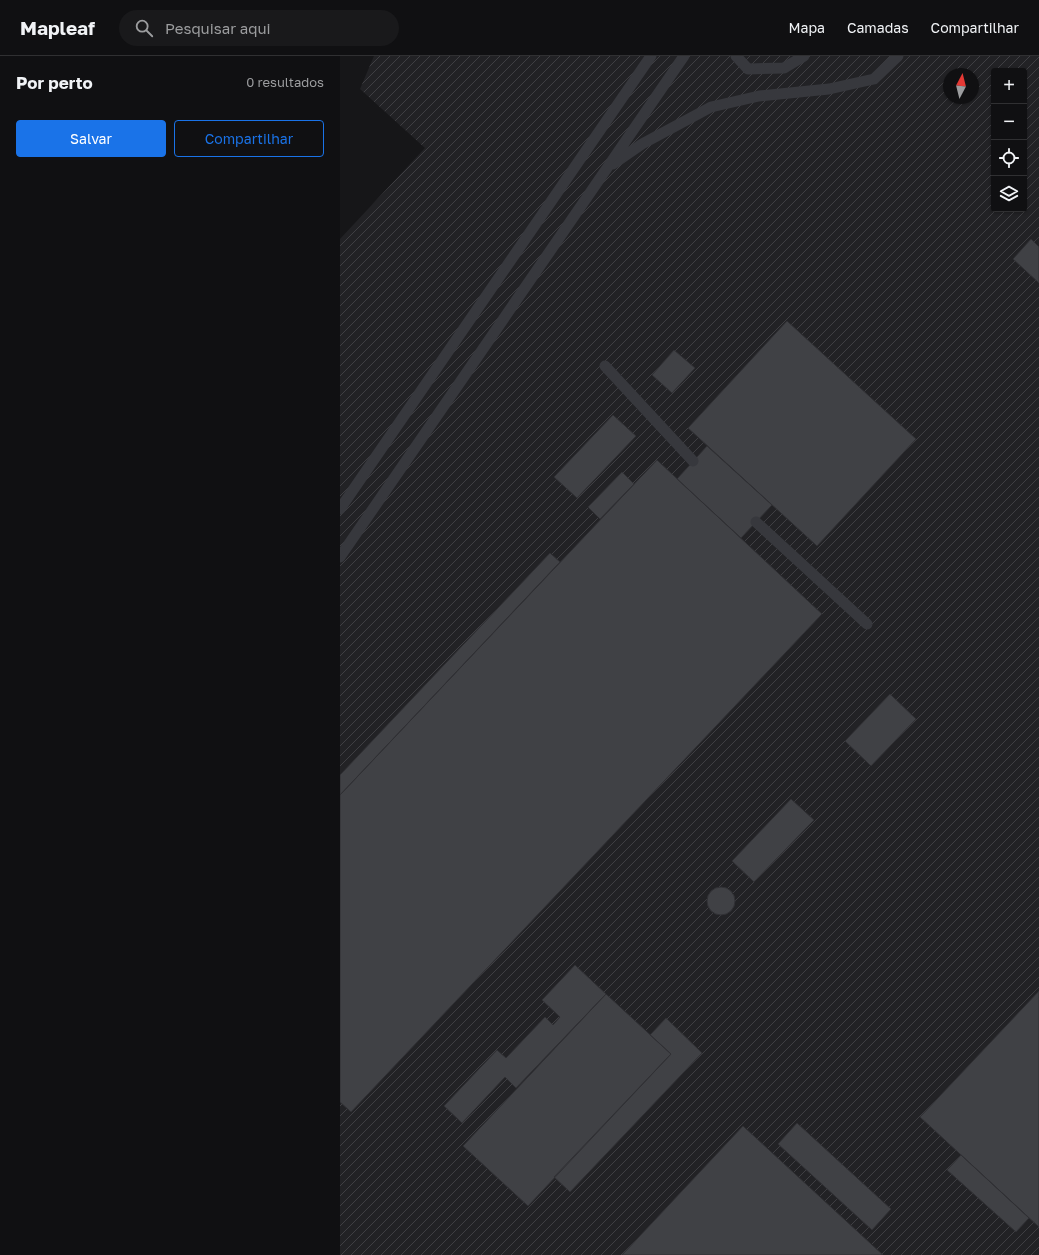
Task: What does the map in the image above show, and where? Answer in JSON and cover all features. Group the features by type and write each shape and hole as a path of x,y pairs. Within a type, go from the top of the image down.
{"lane":[{"path":"340,509 651,56"},
{"path":"340,558 684,56"},
{"path":"736,56 748,69 784,68 804,56"},
{"path":"606,169 642,144 711,108 759,96 829,90 874,80 898,56"},
{"path":"605,366 693,461"},
{"path":"756,522 868,624"}],"shaded area":[{"path":"374,56 1039,56 1039,1255 340,1255 340,239 425,148 360,89"}],"building":[{"path":"1031,239 1039,247 1039,283 1013,259"},
{"path":"787,321 916,439 817,546 688,428"},
{"path":"674,350 695,368 672,393 652,375"},
{"path":"613,415 636,436 577,498 554,477"},
{"path":"707,446 772,505 741,538 677,479"},
{"path":"657,460 822,614 351,1112 340,1102 340,795"},
{"path":"622,472 634,484 600,519 588,507"},
{"path":"550,553 560,562 340,795 340,775"},
{"path":"890,694 916,719 871,766 845,741"},
{"path":"791,799 814,820 754,882 732,861"},
{"path":"721,887 731,891 735,901 731,911 721,915 711,911 707,901 711,891"},
{"path":"575,965 606,994 516,1088 505,1077 462,1123 444,1106 497,1050 506,1058 545,1017 553,1025 560,1017 542,1000"},
{"path":"1039,991 1039,1227 920,1117"},
{"path":"606,994 671,1054 528,1206 463,1146"},
{"path":"666,1018 702,1053 570,1192 554,1177 671,1054 650,1035"},
{"path":"797,1123 891,1209 872,1230 778,1144"},
{"path":"743,1126 883,1255 622,1255"},
{"path":"961,1155 1029,1218 1016,1232 947,1170"}]}
